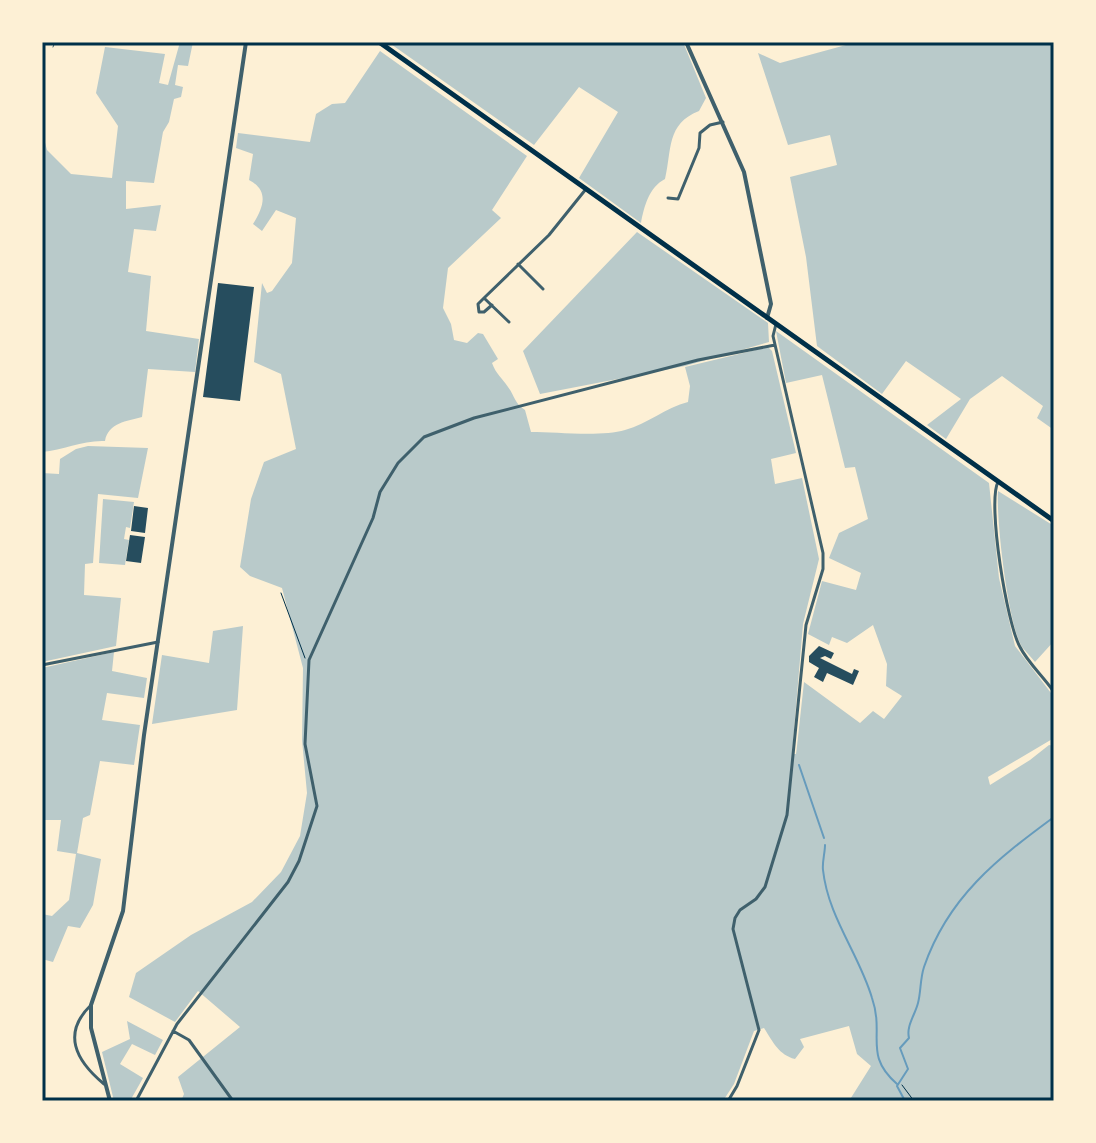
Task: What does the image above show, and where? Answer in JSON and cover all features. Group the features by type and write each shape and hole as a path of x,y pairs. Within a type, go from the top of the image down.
{"main road":[{"path":"379,42 1054,521"}],"street":[{"path":"110,1101 91,1028 91,1005 123,911 158,642 246,42"},
{"path":"686,42 744,172 771,304 767,318"},
{"path":"668,198 678,199 699,148 702,129 723,122"},
{"path":"492,305 479,312 478,304 549,235 586,189"},
{"path":"518,264 543,289"},
{"path":"484,298 509,322"},
{"path":"728,1101 759,1030 733,929 735,918 765,887 787,815 806,625 823,569 823,553 773,336 776,324"},
{"path":"136,1101 173,1031 288,882 299,861 317,806 305,744 309,660 373,518 380,492 398,463 424,437 499,412 698,360 775,345"},
{"path":"998,482 994,492 998,546 1014,630 1020,648 1054,692"},
{"path":"42,665 158,642"},
{"path":"91,1005 75,1024 73,1043 87,1065 108,1087"},
{"path":"173,1031 189,1040 233,1101"}],"lane":[{"path":"53,47 55,42"}],"path":[{"path":"281,593 303,655 309,660"},
{"path":"902,1085 914,1101"}],"shaded area":[{"path":"180,42 193,42 188,66 178,65 175,85 183,87 181,97 174,99 169,122 163,132 154,183 126,181 126,209 161,205 156,231 134,229 128,272 151,276 146,331 199,339 195,372 148,369 142,417 114,427 105,441 42,452 42,131 47,150 71,174 112,178 118,126 96,93 105,47 165,54 159,83 168,85"},
{"path":"388,42 683,42 706,98 699,111 688,116 676,131 665,179 651,192 641,223 579,178 618,112 579,87 534,145"},
{"path":"857,42 1054,42 1054,430 1037,418 1043,406 1002,376 970,399 946,439 927,425 961,399 906,361 882,394 817,346 806,257 790,177 837,165 830,135 788,145 758,53 780,63"},
{"path":"380,51 527,156 492,210 501,218 448,268 443,308 454,340 467,343 478,333 483,334 498,359 492,363 525,410 531,432 604,433 633,427 688,402 690,386 685,367 768,347 772,351 796,453 771,459 775,484 802,478 819,559 803,624 792,754 796,754 804,682 860,723 873,711 884,719 902,696 886,686 887,664 873,625 847,643 832,637 829,645 808,634 822,581 856,590 861,573 829,558 839,533 868,519 855,467 845,468 822,375 786,383 776,331 989,483 999,578 1015,646 1054,697 1054,738 988,777 990,785 1049,745 1054,746 1054,1101 849,1101 871,1066 857,1054 849,1026 800,1039 804,1047 795,1059 781,1051 764,1028 754,1031 734,1084 723,1101 181,1101 184,1094 178,1077 240,1027 198,991 175,1022 129,997 136,973 191,935 252,902 281,872 300,836 307,793 302,740 303,668 282,588 250,576 240,567 251,499 264,462 296,449 281,374 254,362 262,283 267,293 272,291 292,263 296,218 276,210 262,231 253,224 263,200 260,189 249,180 253,154 236,148 238,133 310,142 316,114 332,104 345,103"},
{"path":"637,232 768,323 769,342 685,366 540,394 523,351"},
{"path":"88,446 148,448 138,498 98,494 93,563 85,564 84,595 121,598 116,646 42,662 42,473 59,474 60,459"},
{"path":"998,491 1054,526 1054,641 1035,662 1022,647 1012,617 1001,547"},
{"path":"103,499 134,502 130,528 126,527 124,539 129,540 125,565 99,563"},
{"path":"243,626 237,710 152,724 162,655 209,663 213,631"},
{"path":"114,652 112,671 147,678 144,698 107,693 102,720 140,725 134,765 100,761 90,815 83,818 77,853 101,859 93,905 80,928 68,926 53,962 42,959 42,914 52,916 69,900 76,854 57,851 61,820 42,820 42,668"},
{"path":"127,1021 163,1040 155,1055 132,1044 120,1064 143,1078 130,1101 114,1101 102,1052 130,1039"}],"building":[{"path":"218,283 254,287 240,401 203,397"},
{"path":"134,506 148,508 145,533 131,531"},
{"path":"130,535 145,537 141,563 126,561"},
{"path":"819,646 834,653 831,659 825,656 820,658 852,674 854,669 859,671 853,685 827,673 823,682 814,677 819,668 809,662 809,656"}],"waterway":[{"path":"799,765 824,838"},
{"path":"905,1101 897,1086 908,1069 900,1048 909,1038 923,972 934,942 961,900 994,864 1054,817"},
{"path":"825,845 823,870 831,904 872,998 881,1063 897,1084"}]}
